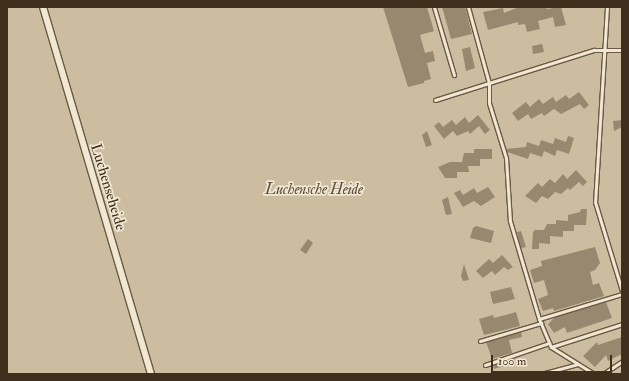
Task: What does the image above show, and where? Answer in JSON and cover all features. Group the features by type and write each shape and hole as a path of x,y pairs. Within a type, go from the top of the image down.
{"street":[{"name":"Luchenseheide","path":"43,7 151,374"}],"lane":[{"path":"434,7 454,75"},
{"path":"468,7 489,83 489,103 506,158 510,221 540,321 551,346 594,374"},
{"path":"480,341 622,292 595,202 607,7"},
{"path":"435,100 594,50 622,50"},
{"path":"551,346 622,324"},
{"path":"485,365 549,343"},
{"path":"603,374 622,361"},
{"path":"541,374 578,364"}],"green space":[{"name":"Luchensche Heide","path":"7,7 622,7 622,374 7,374"}],"building":[{"path":"383,7 427,7 434,31 420,35 425,53 433,51 435,61 427,63 431,79 424,81 424,83 408,87"},
{"path":"442,7 465,7 472,34 451,39"},
{"path":"519,7 546,7 547,9 561,7 566,25 555,27 553,17 538,21 540,29 527,32 525,24 518,25 518,22 488,30 483,12 503,8 504,13"},
{"path":"542,44 544,52 533,54 532,46"},
{"path":"470,47 475,68 466,71 462,49"},
{"path":"579,92 589,105 584,109 580,104 561,114 554,109 544,116 542,113 531,119 528,114 518,121 512,113 526,102 530,107 539,99 543,104 553,97 556,102 566,95 569,99"},
{"path":"478,115 490,130 485,134 479,126 470,134 468,131 457,136 453,131 444,139 434,126 439,122 443,127 452,120 456,125 465,117 469,123"},
{"path":"622,120 622,127 614,131 613,121"},
{"path":"427,131 432,145 426,147 422,135"},
{"path":"568,136 574,138 569,154 557,150 555,156 544,151 542,157 530,153 528,159 507,152 506,149 526,147 527,142 539,146 541,140 553,144 555,138 566,142"},
{"path":"474,149 492,149 492,159 480,159 480,166 468,166 469,172 457,172 457,178 445,178 438,167 450,162 462,162 464,153 474,153"},
{"path":"576,170 587,182 583,186 579,182 570,190 568,188 561,194 555,192 548,199 542,196 536,203 525,196 538,183 542,187 550,179 555,183 563,174 567,179"},
{"path":"488,187 495,197 481,206 474,201 463,207 454,193 460,190 463,195 474,188 477,193"},
{"path":"448,197 452,214 446,215 442,200"},
{"path":"581,209 587,209 586,225 574,225 574,231 563,231 563,237 550,236 550,244 539,243 539,249 532,249 533,232 535,230 544,230 547,224 556,224 556,220 568,221 568,215 580,212"},
{"path":"476,226 494,231 491,243 470,238 473,228"},
{"path":"521,231 526,247 521,248 517,232"},
{"path":"308,239 313,243 306,254 300,250"},
{"path":"595,247 600,263 595,270 590,272 593,285 599,283 604,296 554,311 553,308 543,311 538,299 548,295 544,280 534,283 530,270 542,266 541,261"},
{"path":"502,255 513,267 508,270 504,267 495,275 492,271 483,278 476,271 489,259 493,263"},
{"path":"464,264 469,280 463,281 461,276"},
{"path":"511,287 515,299 493,304 490,292"},
{"path":"606,302 612,318 567,333 565,327 554,333 548,324 555,317"},
{"path":"516,312 520,326 484,335 479,319 493,315 494,318"},
{"path":"521,332 522,337 509,340 512,353 492,359 486,342"},
{"path":"622,337 622,354 608,361 606,355 595,367 583,356 597,342 598,345"},
{"path":"514,358 515,363 494,369 493,365"}]}
